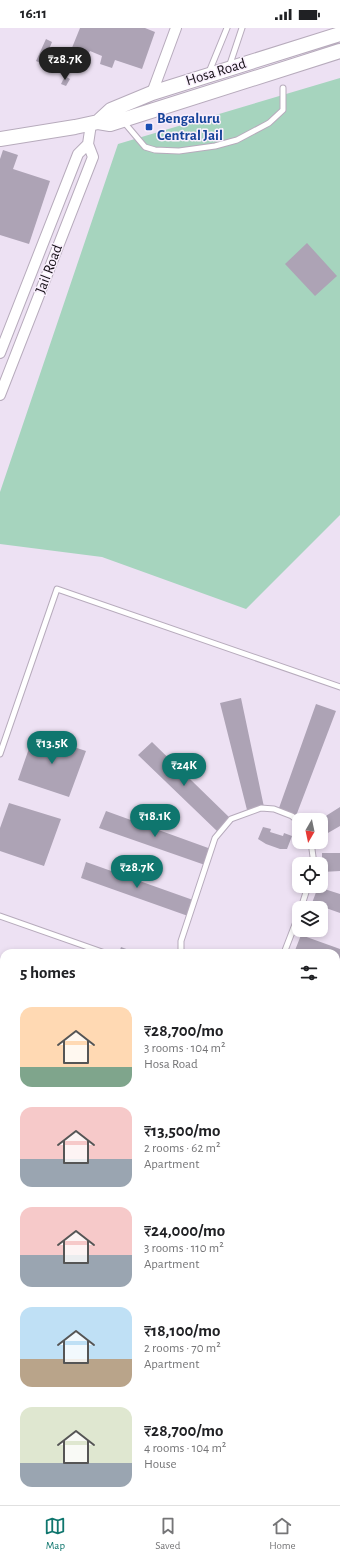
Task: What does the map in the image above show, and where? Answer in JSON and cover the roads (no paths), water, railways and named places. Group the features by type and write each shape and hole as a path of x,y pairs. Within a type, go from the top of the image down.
{"main road":[{"name":"Hosa Road","path":"95,123 111,110 152,93 340,34"},
{"name":"Hosa Road","path":"0,138 95,123 110,124 340,52"}],"street":[{"path":"152,93 176,28"},
{"path":"0,353 78,154 88,144 95,123"},
{"name":"Jail Road","path":"0,395 93,157 88,144"}],"lane":[{"path":"207,75 227,28"},
{"path":"228,69 242,28"},
{"path":"123,120 146,147 155,150 179,151 214,146 237,140 268,123 283,110 283,88"},
{"path":"0,754 57,589 340,688"},
{"path":"181,949 181,941 215,838 231,819 261,808 274,809 292,816"},
{"path":"0,916 94,949"},
{"path":"286,949 292,932"}],"place":[{"name":"Bengaluru Central Jail","path":"149,127"}]}
